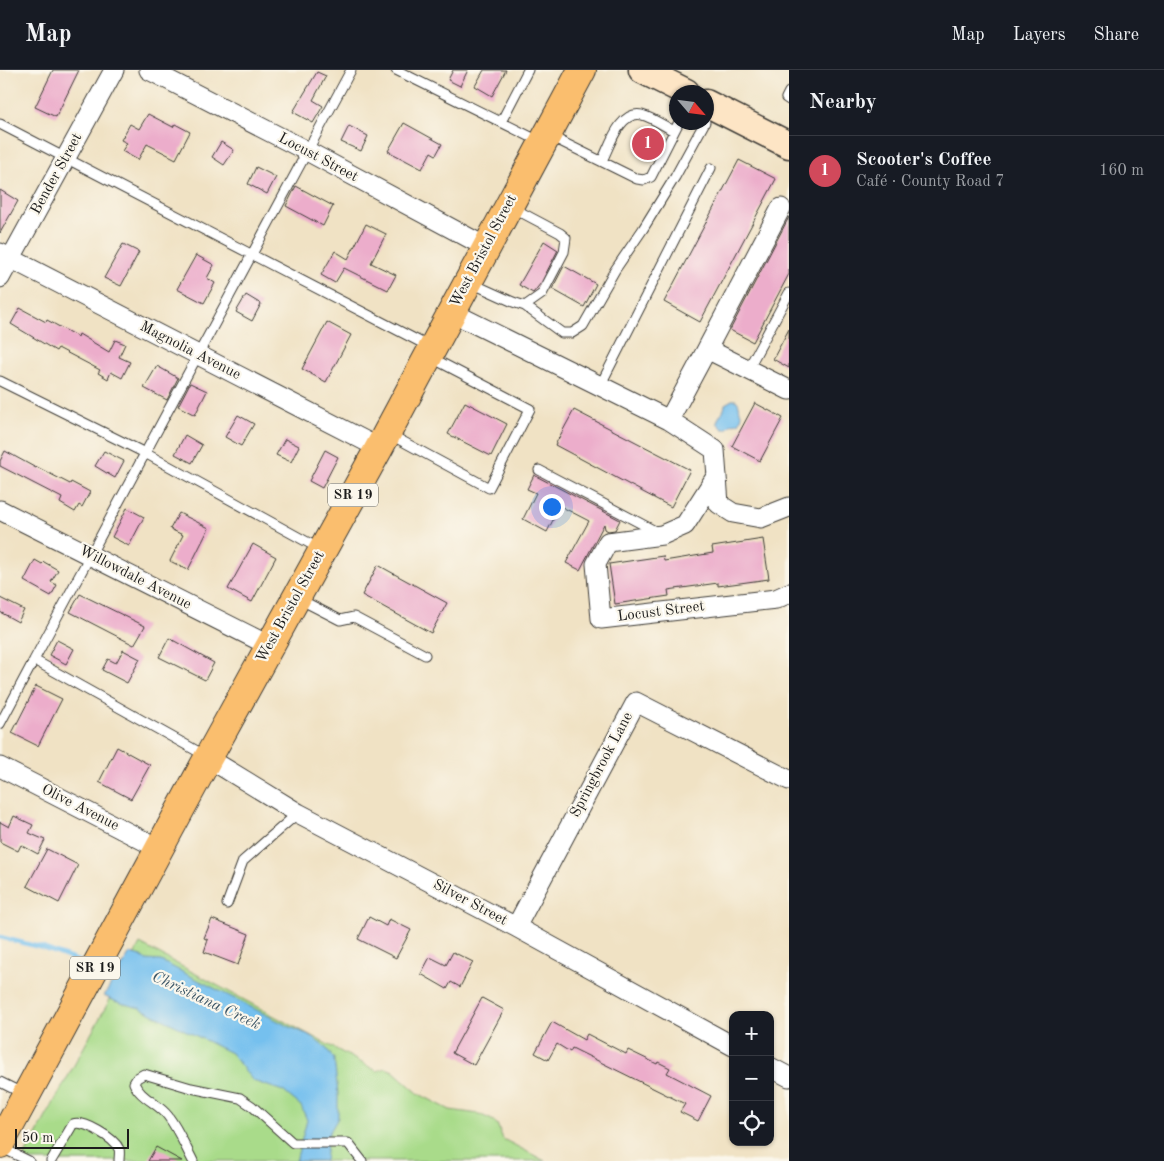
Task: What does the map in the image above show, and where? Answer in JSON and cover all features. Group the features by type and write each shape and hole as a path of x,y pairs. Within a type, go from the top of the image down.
{"main road":[{"name":"West Bristol Street","path":"0,1145 582,70"}],"street":[{"name":"Bender Street","path":"0,278 5,256 66,158 114,70"},
{"name":"Locust Street","path":"149,70 307,151 486,247"},
{"path":"642,70 679,85"},
{"path":"714,115 789,145"},
{"path":"669,420 781,208"},
{"name":"Magnolia Avenue","path":"5,256 198,355 383,440"},
{"path":"451,312 669,420 715,450 719,504 732,513 762,518 789,506"},
{"path":"707,349 789,390"},
{"name":"Locust Street","path":"717,475 685,525 662,535 608,542 596,564 601,620 776,599 789,593"},
{"name":"Willowdale Avenue","path":"0,510 270,646"},
{"name":"Springbrook Lane","path":"516,926 636,702 789,780"},
{"name":"Silver Street","path":"208,758 298,813 516,926 729,1044"},
{"name":"Olive Avenue","path":"0,767 160,849"},
{"path":"774,1069 789,1077"}],"lane":[{"path":"0,724 351,70"},
{"path":"396,70 501,122 602,161 637,179 644,180 650,176 674,131 636,114 622,122 602,161"},
{"path":"501,122 528,70"},
{"path":"789,92 786,98 789,100"},
{"path":"0,124 252,254 530,409 489,488 383,440"},
{"path":"468,281 525,306 562,333 572,334 583,326 615,270 675,177 699,130"},
{"path":"600,386 711,168"},
{"path":"508,206 566,238 564,252 542,294 525,306"},
{"path":"748,369 789,293"},
{"path":"0,381 145,454 323,550"},
{"path":"539,470 662,535"},
{"path":"296,598 340,620 354,617 425,654"},
{"path":"34,660 208,758"},
{"path":"227,904 244,861 298,813"},
{"path":"193,1161 168,1117 160,1107 136,1089 134,1083 137,1078 144,1074 191,1088 240,1098 252,1106 293,1143 348,1143 362,1161"},
{"path":"0,1082 26,1096"},
{"path":"51,1161 73,1124 77,1122 84,1123 112,1140 119,1149 120,1161"},
{"path":"0,1145 29,1161"}],"green space":[{"path":"140,944 377,1071 386,1068 393,1071 419,1094 450,1110 479,1114 492,1120 497,1124 503,1139 545,1161 22,1161"}],"water":[{"path":"732,400 738,402 742,416 739,423 732,424 723,429 717,423 725,404"},
{"path":"130,953 141,956 146,960 161,961 309,1035 326,1048 334,1059 338,1093 338,1118 328,1135 325,1161 296,1161 307,1120 301,1106 283,1091 253,1081 231,1053 140,1008 117,1002 104,996"}],"building":[{"path":"53,70 79,70 56,117 35,107"},
{"path":"453,70 468,70 460,86 448,80"},
{"path":"484,70 506,70 492,96 475,86"},
{"path":"317,72 326,76 313,100 323,106 313,123 293,112"},
{"path":"148,114 173,127 175,124 190,132 176,159 147,144 138,160 122,151 127,143 121,140 130,124 139,129"},
{"path":"404,123 442,144 436,155 431,152 422,169 388,151"},
{"path":"349,126 368,136 361,151 341,142"},
{"path":"648,129 660,135 648,159 636,153"},
{"path":"221,142 234,150 224,165 212,157"},
{"path":"739,160 776,179 700,322 664,302"},
{"path":"256,167 276,177 267,194 248,184"},
{"path":"296,186 333,206 323,226 286,206"},
{"path":"0,190 18,201 0,233"},
{"path":"789,217 789,274 753,342 730,330"},
{"path":"366,224 386,234 371,263 396,275 388,290 344,268 335,283 321,275 335,251 348,259"},
{"path":"544,241 558,250 541,283 533,293 519,285"},
{"path":"123,244 139,252 121,286 104,278"},
{"path":"196,255 214,265 207,278 215,283 204,303 177,289"},
{"path":"564,266 596,284 584,307 552,289"},
{"path":"246,295 261,304 252,321 236,312"},
{"path":"20,308 78,337 79,334 109,352 115,340 125,344 119,357 130,362 122,378 111,372 108,379 98,373 100,370 58,348 56,351 11,324"},
{"path":"327,322 351,335 326,382 302,369"},
{"path":"789,329 789,368 773,359"},
{"path":"157,366 178,378 167,400 144,388"},
{"path":"190,383 207,391 195,415 178,406"},
{"path":"465,402 507,424 491,456 448,434"},
{"path":"755,403 783,418 760,461 732,446"},
{"path":"574,410 690,470 671,507 555,445"},
{"path":"238,415 254,424 241,446 225,437"},
{"path":"185,435 202,445 192,463 175,454"},
{"path":"285,439 299,446 291,462 276,455"},
{"path":"325,450 338,457 322,488 309,481"},
{"path":"5,451 36,468 90,492 82,507 79,505 75,512 60,503 62,498 0,466 0,461"},
{"path":"104,451 124,461 115,478 95,466"},
{"path":"534,475 620,520 615,530 608,531 605,529 604,524 580,570 566,563 589,521 560,506 547,532 523,519 536,493 527,489"},
{"path":"127,508 144,517 129,546 112,537"},
{"path":"179,513 209,528 188,570 170,561 183,535 170,529"},
{"path":"763,539 769,579 718,586 718,583 668,590 669,596 615,604 609,564 663,556 664,561 713,553 712,547"},
{"path":"253,544 276,557 252,602 228,589"},
{"path":"35,560 42,564 44,562 58,570 51,582 57,585 51,596 24,581"},
{"path":"378,565 447,603 431,633 362,595"},
{"path":"80,594 145,626 134,645 70,612"},
{"path":"0,598 24,610 18,622 0,612"},
{"path":"169,638 214,663 205,680 159,657"},
{"path":"57,640 74,649 66,664 49,655"},
{"path":"123,650 140,659 127,683 102,670 108,659 116,663"},
{"path":"36,686 62,699 38,746 12,733"},
{"path":"117,747 150,765 131,799 99,782"},
{"path":"14,816 33,825 29,833 45,840 38,854 21,845 18,851 0,842 0,822 9,827"},
{"path":"47,849 78,865 59,903 27,886"},
{"path":"369,917 386,926 389,919 411,930 396,958 358,939"},
{"path":"212,919 249,934 238,965 204,952 208,940 204,938"},
{"path":"453,952 473,962 460,987 451,982 447,989 421,974 430,957 446,965"},
{"path":"482,998 504,1010 474,1065 452,1053"},
{"path":"552,1022 584,1040 587,1034 626,1054 628,1050 670,1068 667,1073 711,1096 698,1121 680,1112 685,1104 572,1048 570,1052 557,1044 548,1060 535,1053"},
{"path":"156,1147 182,1161 148,1161"}],"waterway":[{"name":"Christiana Creek","path":"0,937 43,948 86,964"},
{"name":"Christiana Creek","path":"103,970 121,977"}],"place":[{"name":"Scooter's Coffee","path":"648,144"}]}
